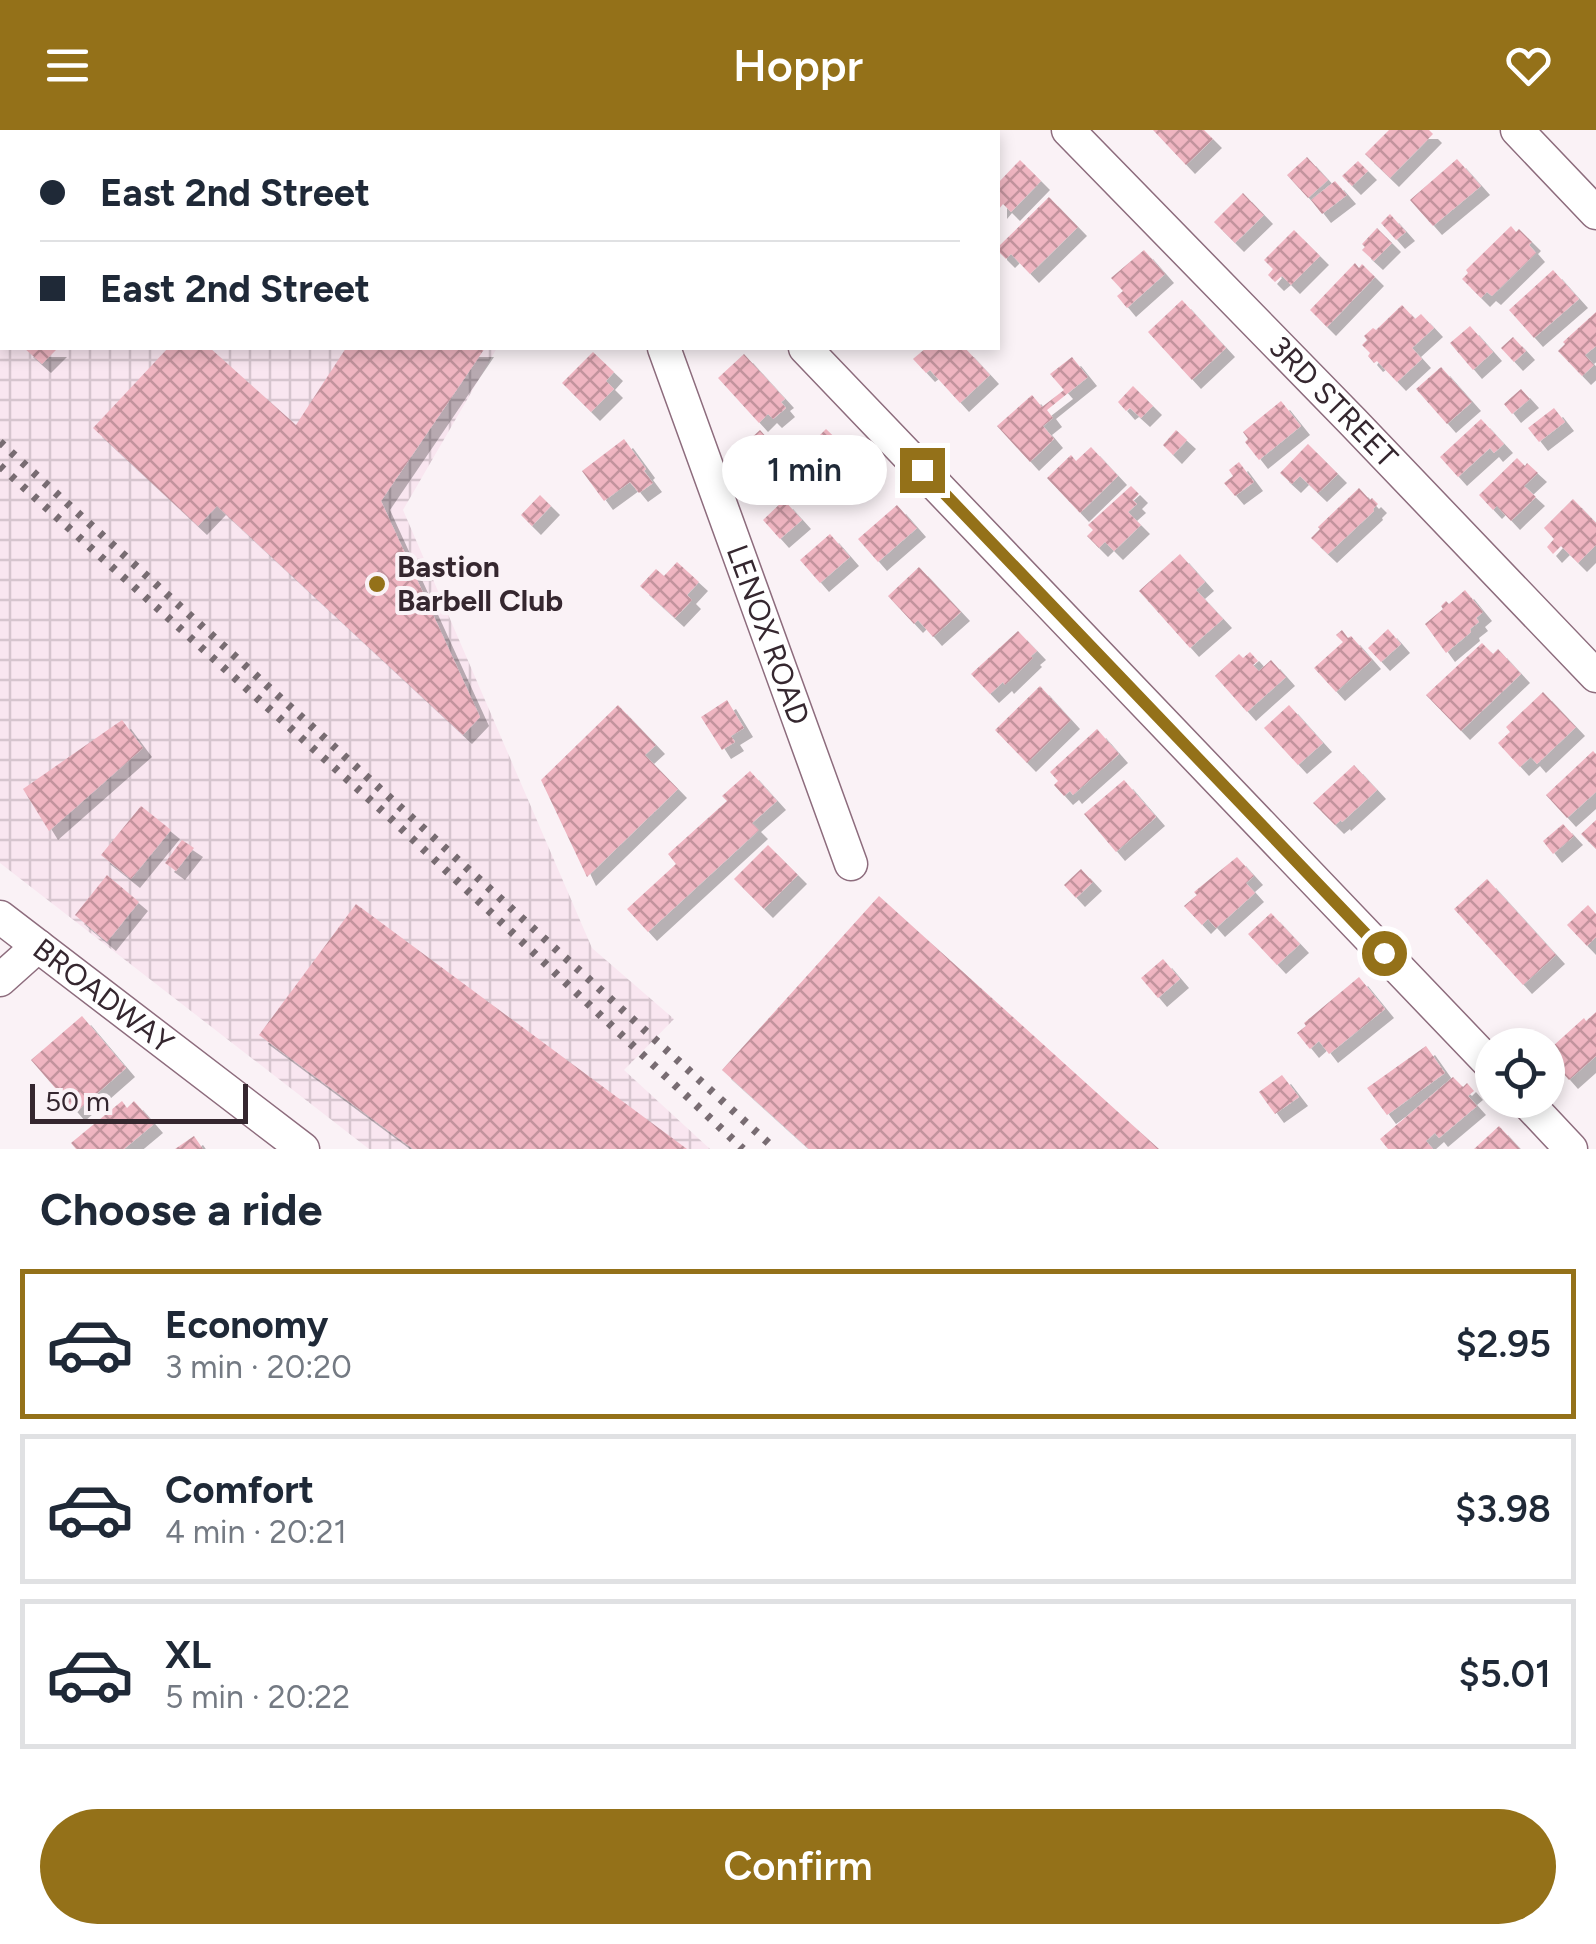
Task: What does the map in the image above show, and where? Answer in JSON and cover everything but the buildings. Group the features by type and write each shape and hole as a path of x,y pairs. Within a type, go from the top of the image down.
{"street":[{"name":"3RD STREET","path":"1068,130 1596,676"},
{"path":"1517,130 1596,212"},
{"name":"LENOX ROAD","path":"665,350 851,864"},
{"path":"807,350 1475,1048"},
{"name":"BROADWAY","path":"0,918 303,1149"},
{"path":"0,980 38,946"},
{"path":"1542,1118 1572,1149"}],"shaded area":[{"path":"0,350 496,350 403,510 592,948 674,1019 624,1070 710,1149 369,1149 0,863"}],"railway":[{"path":"0,442 775,1149"},
{"path":"0,466 390,818 743,1149"}],"place":[{"name":"Bastion Barbell Club","path":"377,584"}],"route":[{"path":"922,470 1384,953"}]}
